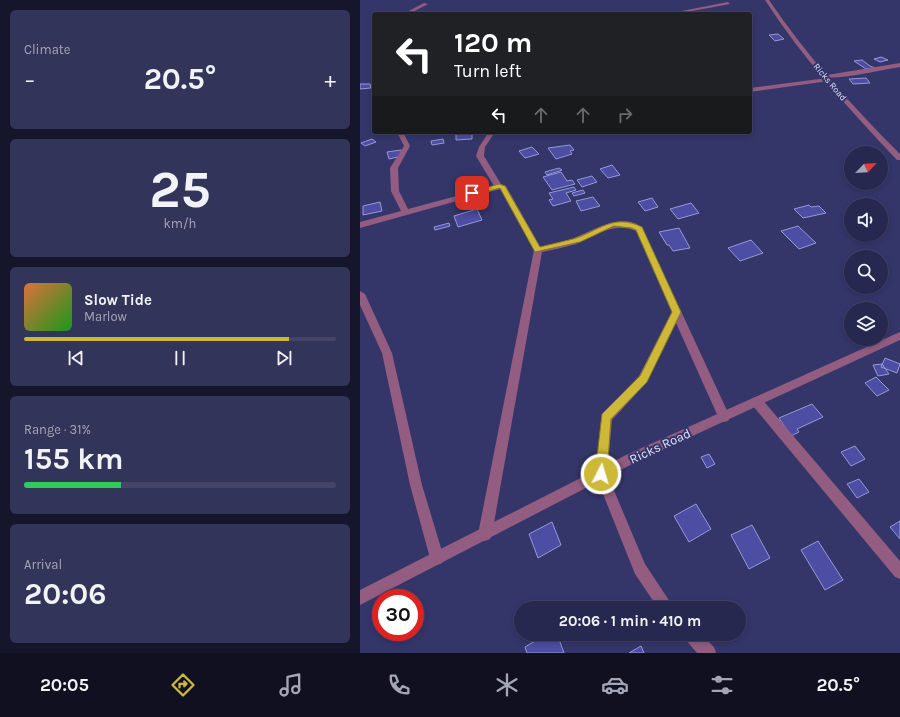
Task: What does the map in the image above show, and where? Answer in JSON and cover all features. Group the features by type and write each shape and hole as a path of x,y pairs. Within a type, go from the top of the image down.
{"street":[{"name":"Ricks Road","path":"767,0 786,30 844,100 900,158"},
{"path":"679,12 728,3"},
{"path":"409,12 426,4"},
{"path":"752,90 900,65"},
{"path":"401,134 407,146 394,168 395,190 406,212"},
{"path":"491,134 482,147 480,156 498,186"},
{"path":"360,224 502,186 538,250 485,534"},
{"path":"538,250 577,240 613,224 633,226 639,229 724,417"},
{"path":"360,294 387,353 416,485 437,558"},
{"path":"662,601 640,569 601,474 606,418 643,379 677,312"},
{"name":"Ricks Road","path":"360,598 601,474 900,336"},
{"path":"757,402 900,572"},
{"path":"697,641 708,653"}],"building":[{"path":"778,34 784,39 775,41 769,35"},
{"path":"881,57 888,60 880,62 874,59"},
{"path":"862,60 875,68 866,69 854,61"},
{"path":"866,78 870,83 853,84 849,79"},
{"path":"360,84 370,84 371,88 360,89"},
{"path":"456,134 472,134 472,139 456,140"},
{"path":"372,139 376,142 365,146 361,143"},
{"path":"443,139 444,143 432,145 431,141"},
{"path":"570,145 574,150 570,151 572,154 556,159 548,148"},
{"path":"532,147 539,154 525,158 519,151"},
{"path":"401,150 402,156 389,159 387,152"},
{"path":"612,165 620,175 608,178 600,169"},
{"path":"559,168 562,170 547,175 545,172"},
{"path":"561,172 567,181 572,180 575,184 552,190 543,177"},
{"path":"592,176 597,182 582,187 577,180"},
{"path":"480,178 483,187 470,190 467,181"},
{"path":"574,187 576,190 566,193 571,201 553,206 549,200 553,199 549,193"},
{"path":"583,190 585,193 574,196 572,193"},
{"path":"593,197 600,206 581,211 576,201"},
{"path":"652,198 658,207 645,211 638,202"},
{"path":"380,202 382,211 363,215 363,206"},
{"path":"691,203 699,213 678,219 670,209"},
{"path":"809,205 811,207 819,206 826,213 803,218 794,209"},
{"path":"477,209 482,220 458,227 454,216"},
{"path":"449,223 450,226 435,230 434,227"},
{"path":"798,226 816,243 799,249 781,231"},
{"path":"679,228 690,248 673,251 669,245 667,245 659,232"},
{"path":"751,240 763,253 740,261 728,248"},
{"path":"885,358 900,364 897,373 881,367"},
{"path":"882,364 889,374 878,376 873,365"},
{"path":"876,377 889,390 877,396 865,383"},
{"path":"812,404 823,417 797,429 799,432 791,436 779,418"},
{"path":"855,446 865,459 851,466 841,452"},
{"path":"709,454 715,464 707,468 701,457"},
{"path":"859,479 869,492 857,498 847,484"},
{"path":"696,504 711,529 689,542 674,516"},
{"path":"900,521 900,539 890,527"},
{"path":"552,522 561,545 538,558 529,534"},
{"path":"752,525 770,558 749,569 731,535"},
{"path":"818,541 843,580 825,590 801,550"},
{"path":"535,641 560,641 564,653 527,653 525,647"},
{"path":"641,646 644,653 629,653"}],"route":[{"path":"472,193 502,186 538,250 577,240 613,224 633,226 639,229 677,312 643,379 606,418 601,474"}]}
